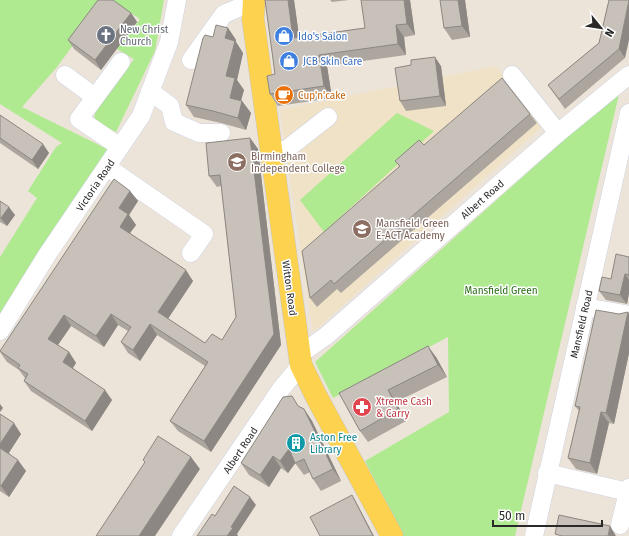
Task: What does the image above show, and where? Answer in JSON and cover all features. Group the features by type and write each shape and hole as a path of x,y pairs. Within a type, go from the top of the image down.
{"main road":[{"name":"Witton Road","path":"247,6 271,152 300,360 316,396 392,536"}],"street":[{"name":"Victoria Road","path":"173,31 177,0"},
{"name":"Victoria Road","path":"0,331 47,255 141,116 173,31 189,0"},
{"path":"191,60 224,14 247,6"},
{"path":"120,148 79,119 121,62"},
{"path":"65,75 95,98"},
{"path":"512,75 558,133"},
{"name":"Albert Road","path":"181,536 300,360 558,133 629,75"},
{"path":"150,91 170,106 174,122 199,133 221,132"},
{"name":"Mansfield Road","path":"534,536 629,113"},
{"path":"271,152 287,149 328,117"},
{"path":"107,167 204,234 191,253"},
{"path":"585,307 629,315"},
{"path":"547,474 628,490 620,526"}],"shaded area":[{"name":"Mansfield Green E-ACT Academy","path":"496,66 544,125 313,332 280,110"}],"green space":[{"path":"0,0 106,0 57,67 22,107 111,151 0,315 0,257 37,198 28,191 56,147 62,143 0,104"},
{"path":"111,0 164,0 155,51 116,132 94,121 95,113 134,59 117,49 140,19"},
{"name":"Mansfield Green","path":"620,90 515,536 403,536 365,461 449,412 448,337 333,398 315,362"},
{"path":"397,113 434,131 324,232 300,200"}],"building":[{"name":"New Christ Church","path":"98,0 113,0 131,13 95,60 68,40"},
{"path":"265,0 288,0 293,38 365,28 361,0 404,0 407,24 396,25 398,44 319,55 324,86 270,94 267,76 275,74"},
{"path":"440,0 458,0 462,26 444,28"},
{"path":"609,0 629,0 619,49 559,99 548,85 599,43"},
{"path":"216,25 228,28 225,38 235,41 226,76 235,78 230,98 242,101 238,118 186,105 203,38 205,35 213,37"},
{"path":"435,57 440,96 400,101 395,68 411,65 411,60"},
{"path":"502,78 530,114 334,284 331,280 310,298 302,251 400,166 395,161 419,140 424,145"},
{"path":"0,115 43,144 32,160 0,138"},
{"path":"250,138 274,334 204,441 170,421 208,362 150,324 133,350 121,342 131,327 111,314 96,336 64,315 48,339 69,352 63,362 105,390 85,421 24,381 28,374 18,368 20,365 0,351 114,179 130,191 119,208 128,214 120,227 186,270 158,312 205,343 212,334 222,340 236,317 220,175 209,176 206,143"},
{"path":"0,201 9,207 1,218 0,217"},
{"path":"616,254 629,257 629,275 625,274 620,295 599,291 602,277 611,279"},
{"path":"596,310 619,314 628,312 606,413 601,412 590,463 568,458 580,407 575,406"},
{"path":"428,346 438,365 388,390 398,409 360,431 339,393"},
{"name":"Aston Free Library","path":"292,396 298,406 304,409 333,469 313,479 304,459 295,463 289,449 280,461 273,456 260,475 241,463 283,397"},
{"path":"0,414 14,423 0,444"},
{"path":"158,436 191,457 139,536 96,536 145,462 143,460"},
{"path":"0,448 18,460 1,486 0,485"},
{"path":"234,486 250,497 231,527 233,528 227,536 197,536 212,514 215,516"},
{"path":"352,495 373,536 320,536 310,517"},
{"path":"559,515 610,526 608,536 562,536 555,534"}],"place":[{"name":"New Christ Church","path":"106,35"},
{"name":"Ido's Salon","path":"284,36"},
{"name":"JCB Skin Care","path":"289,61"},
{"name":"Cup'n'cake","path":"284,95"},
{"name":"Birmingham Independent College","path":"237,162"},
{"name":"Mansfield Green E-ACT Academy","path":"362,229"},
{"name":"Xtreme Cash & Carry","path":"362,407"},
{"name":"Aston Free Library","path":"296,443"}]}
